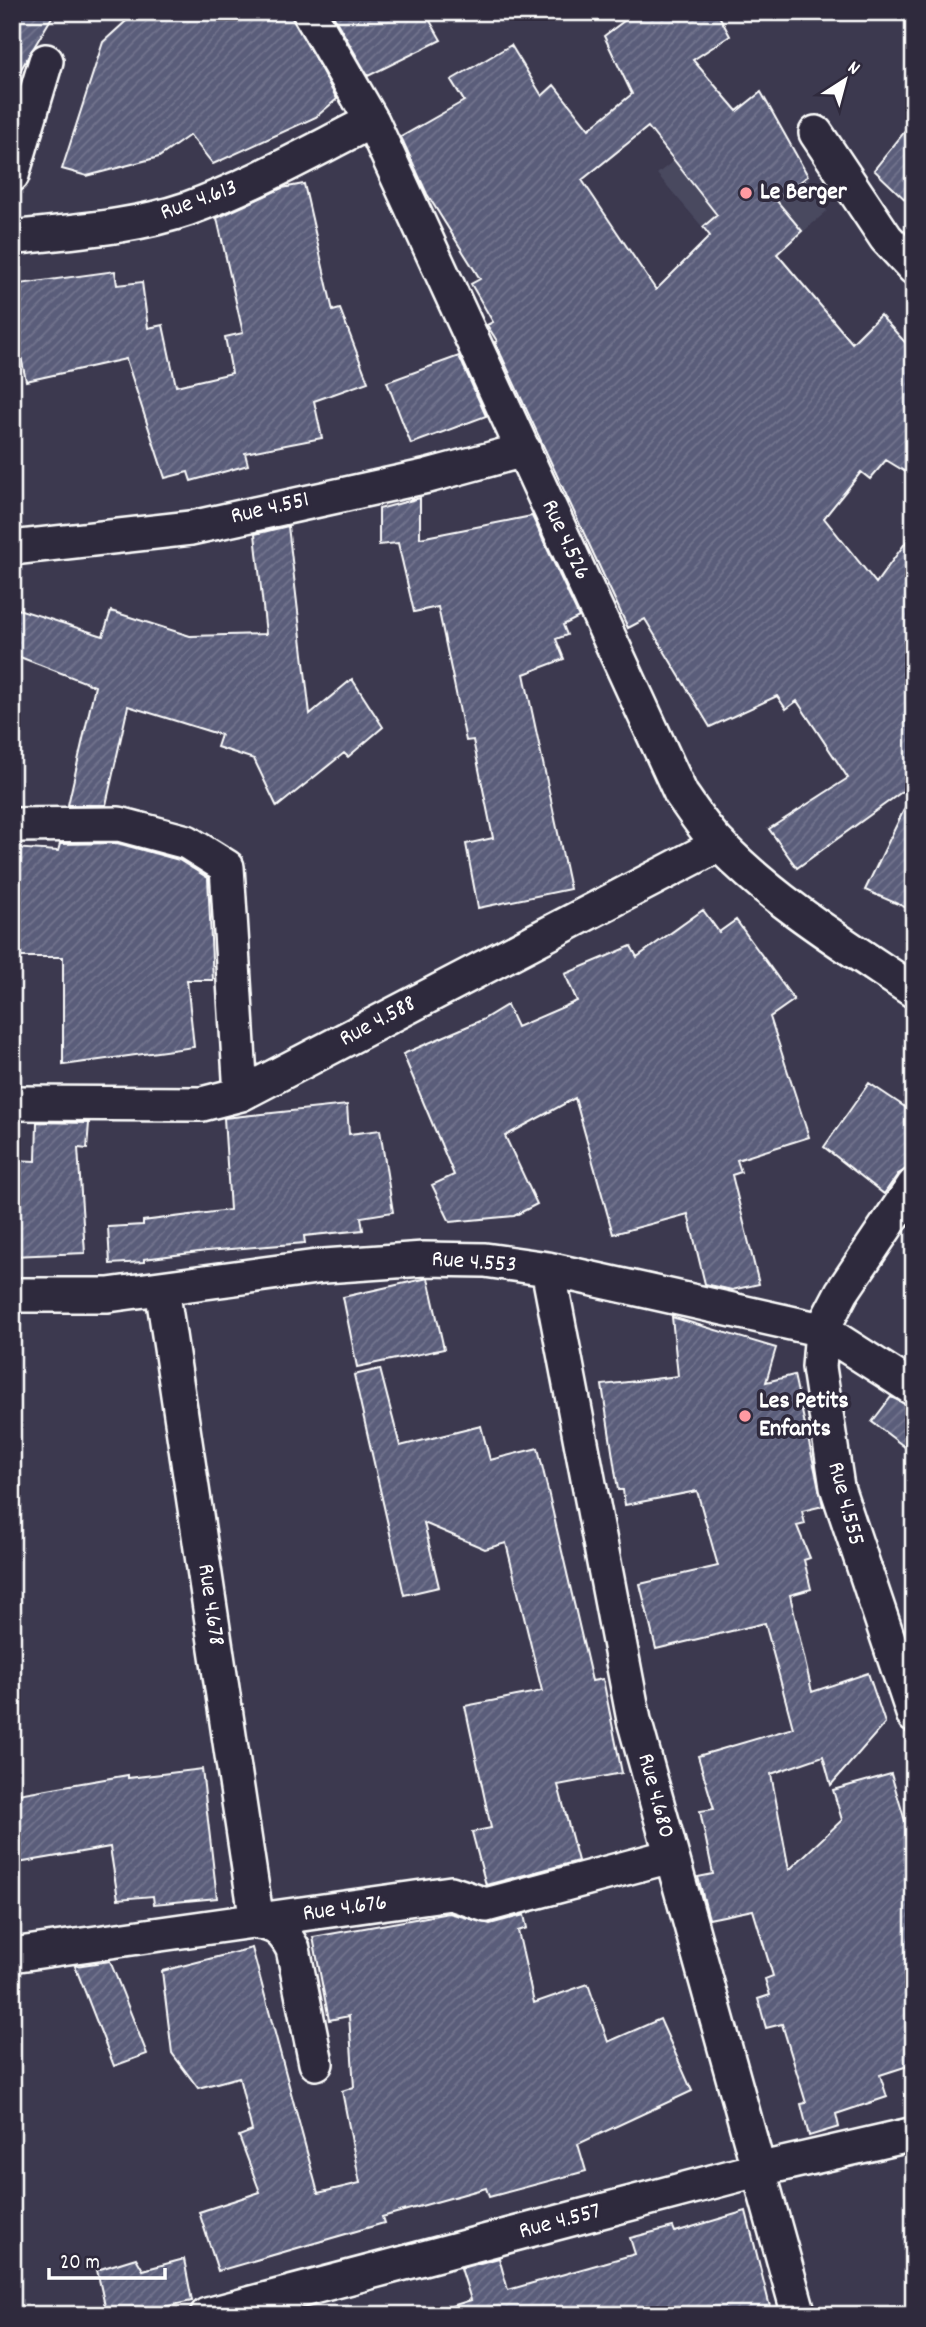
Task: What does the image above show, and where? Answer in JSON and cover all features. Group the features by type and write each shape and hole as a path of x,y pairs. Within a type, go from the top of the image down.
{"street":[{"name":"Rue 4.526","path":"309,12 372,121 681,794 719,845 802,916 914,991"},
{"path":"12,175 46,61"},
{"name":"Rue 4.613","path":"12,238 134,222 185,209 232,191 372,121"},
{"path":"816,133 886,239 914,268"},
{"name":"Rue 4.551","path":"12,548 191,528 428,476 524,450"},
{"path":"12,825 119,824 187,842 227,867 240,1094"},
{"name":"Rue 4.588","path":"12,1103 202,1104 240,1094 719,845"},
{"name":"Rue 4.555","path":"914,1185 842,1292 822,1330 819,1367 837,1486 914,1716"},
{"name":"Rue 4.553","path":"12,1295 108,1295 324,1266 424,1259 485,1260 548,1269 822,1330 914,1389"},
{"name":"Rue 4.680","path":"548,1269 634,1720 799,2315"},
{"name":"Rue 4.678","path":"162,1288 257,1922"},
{"name":"Rue 4.676","path":"12,1955 451,1894 486,1905 671,1856"},
{"path":"257,1922 271,1924 285,1933 293,1949 316,2063"},
{"name":"Rue 4.557","path":"207,2315 757,2170 914,2134"}],"shaded area":[{"name":"Le Berger","path":"761,92 827,211 748,280 657,174"}],"building":[{"path":"12,12 55,12 12,84"},
{"path":"136,12 290,12 337,99 316,117 213,164 190,135 159,157 87,176 62,169 103,42"},
{"path":"331,12 425,12 441,40 368,76"},
{"path":"636,12 717,12 730,36 693,60 737,111 761,92 808,176 776,200 802,231 777,254 852,343 880,315 914,352 914,477 886,460 870,479 861,472 824,518 876,583 914,531 914,783 797,868 769,829 848,778 797,701 786,709 777,696 710,727 645,619 628,628 495,342 497,341 487,325 493,322 471,284 480,279 427,194 401,137 464,101 451,80 511,45 542,96 554,85 589,129 632,94 604,36","holes":["648,127 717,215 703,227 710,236 656,290 582,180"]},
{"path":"914,120 914,208 874,170"},
{"path":"304,184 333,311 340,309 368,382 314,401 322,438 245,453 248,465 191,481 188,472 165,478 126,359 26,381 18,342 12,343 12,285 115,271 117,285 142,282 148,328 163,325 176,386 232,373 225,337 243,333 217,218 282,188"},
{"path":"459,356 486,416 411,444 387,382"},
{"path":"420,498 420,538 532,516 579,617 563,625 567,635 556,639 564,659 524,674 570,889 478,908 466,844 493,838 473,740 466,741 438,607 414,612 398,543 379,545 379,509"},
{"path":"288,526 310,714 352,679 383,727 348,757 344,753 277,807 254,759 217,747 221,735 128,706 106,805 68,805 95,686 12,654 12,607 103,636 111,611 190,636 266,634 255,534"},
{"path":"914,789 914,911 865,890"},
{"path":"117,843 179,860 208,878 213,980 187,980 194,1047 63,1065 63,957 12,957 12,848 58,851 60,844"},
{"path":"703,910 719,932 736,920 794,1000 770,1017 809,1137 737,1160 741,1172 732,1175 759,1284 732,1290 705,1284 688,1214 613,1234 575,1098 505,1136 537,1204 514,1216 450,1222 432,1185 454,1175 403,1054 482,1020 507,1005 517,1027 577,1001 565,974 631,946 637,957"},
{"path":"869,1083 914,1113 914,1166 898,1174 884,1194 824,1147"},
{"path":"347,1105 349,1134 380,1130 393,1212 361,1217 363,1230 304,1236 305,1243 207,1251 144,1259 144,1262 110,1264 108,1227 143,1225 143,1221 230,1210 224,1118"},
{"path":"37,1122 89,1123 87,1149 78,1148 85,1253 12,1256 12,1160 36,1161"},
{"path":"428,1278 444,1349 357,1367 343,1297"},
{"path":"672,1317 776,1348 766,1382 794,1375 823,1506 802,1511 805,1524 797,1526 810,1558 804,1560 811,1589 790,1595 812,1692 868,1673 885,1723 831,1785 823,1756 771,1774 789,1870 842,1820 833,1790 891,1774 914,1851 914,2064 880,2075 887,2097 836,2114 839,2127 809,2136 801,2104 806,2103 782,2024 766,2028 758,1999 770,1995 765,1979 773,1976 753,1910 709,1919 698,1877 713,1874 700,1811 714,1809 698,1756 793,1728 765,1623 656,1649 640,1584 718,1566 697,1491 625,1505 623,1490 618,1490 602,1385 678,1376"},
{"path":"380,1369 400,1446 481,1426 490,1460 538,1448 592,1681 603,1679 622,1773 558,1785 578,1861 486,1885 472,1832 491,1828 465,1706 542,1691 506,1543 485,1549 424,1523 439,1587 404,1595 354,1375"},
{"path":"891,1397 914,1408 914,1454 872,1422"},
{"path":"202,1769 217,1898 154,1904 153,1896 118,1899 110,1847 12,1864 12,1795 128,1775 128,1778"},
{"path":"449,1913 490,1924 524,1915 527,1928 518,1931 534,2003 588,1984 608,2042 660,2019 692,2091 578,2144 586,2171 489,2197 486,2188 382,2217 384,2223 218,2271 199,2212 260,2192 239,2136 252,2131 239,2077 198,2088 172,2053 162,1971 252,1948 318,2193 360,2183 342,2091 354,2087 349,2016 329,2020 313,1937"},
{"path":"110,1961 147,2054 114,2066 75,1966"},
{"path":"746,2211 772,2315 454,2315 452,2306 471,2300 461,2268 499,2258 508,2290 635,2254 630,2238 673,2227 675,2232"},
{"path":"136,2258 143,2270 184,2259 192,2301 126,2315 107,2315 97,2270"}],"place":[{"name":"Le Berger","path":"746,193"},
{"name":"Les Petits Enfants","path":"745,1416"}]}
